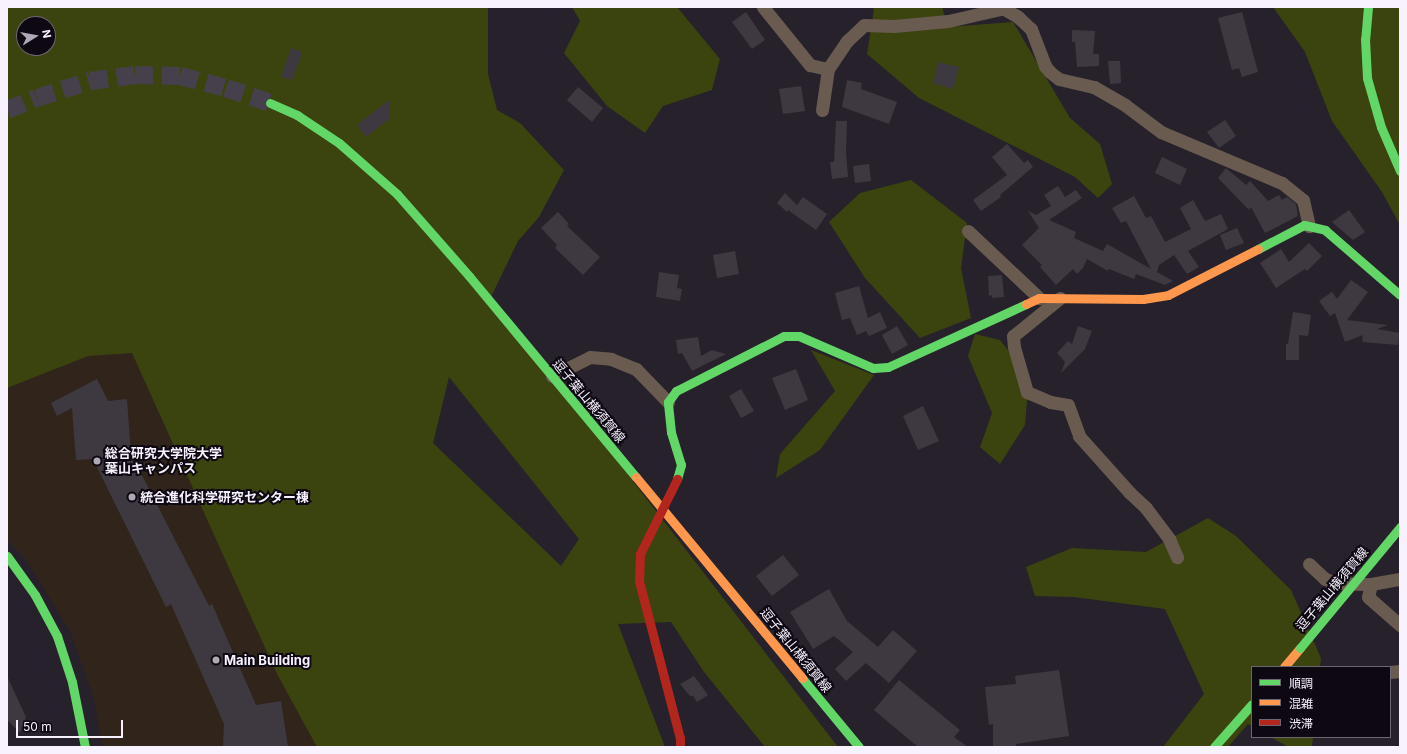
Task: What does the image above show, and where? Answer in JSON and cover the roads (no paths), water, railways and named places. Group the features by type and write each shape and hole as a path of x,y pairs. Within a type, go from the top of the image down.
{"street":[{"path":"763,7 810,65 828,69"},
{"path":"1368,7 1365,39 1367,78 1381,127 1400,171"},
{"path":"822,110 828,69 847,41 864,25 894,26 948,21 1001,8 1018,17 1031,29 1045,66 1059,79 1094,87 1125,105 1161,132 1282,183 1303,200 1310,226"},
{"name":"逗子葉山横須賀線","path":"270,103 297,114 339,143 396,194 552,376 859,747"},
{"path":"668,402 676,391 784,336 799,336 874,368 888,366 1039,298 1143,299 1168,295 1281,235 1304,225 1325,230 1400,295"},
{"path":"968,230 1039,298"},
{"path":"1060,298 1014,336 1014,347 1027,392 1050,402 1068,405 1079,436 1129,492 1146,508 1169,540 1177,558"},
{"path":"552,376 590,357 612,358 636,369 668,402 671,432 681,465 677,479 640,554 640,581 644,603 681,744"},
{"name":"逗子葉山横須賀線","path":"1285,666 1400,527"},
{"path":"7,556 35,595 57,636 72,682 86,747"},
{"path":"1309,564 1325,579 1338,582 1371,584 1400,579"},
{"path":"1371,584 1368,597 1400,625"},
{"path":"1214,747 1251,705"}],"tunnel":[{"path":"7,110 37,98 90,81 135,75 180,76 226,88 270,103"}],"place":[{"name":"総合研究大学院大学 葉山キャンパス","path":"97,461"},
{"name":"統合進化科学研究センター棟","path":"132,497"},
{"name":"Main Building","path":"216,660"}]}
